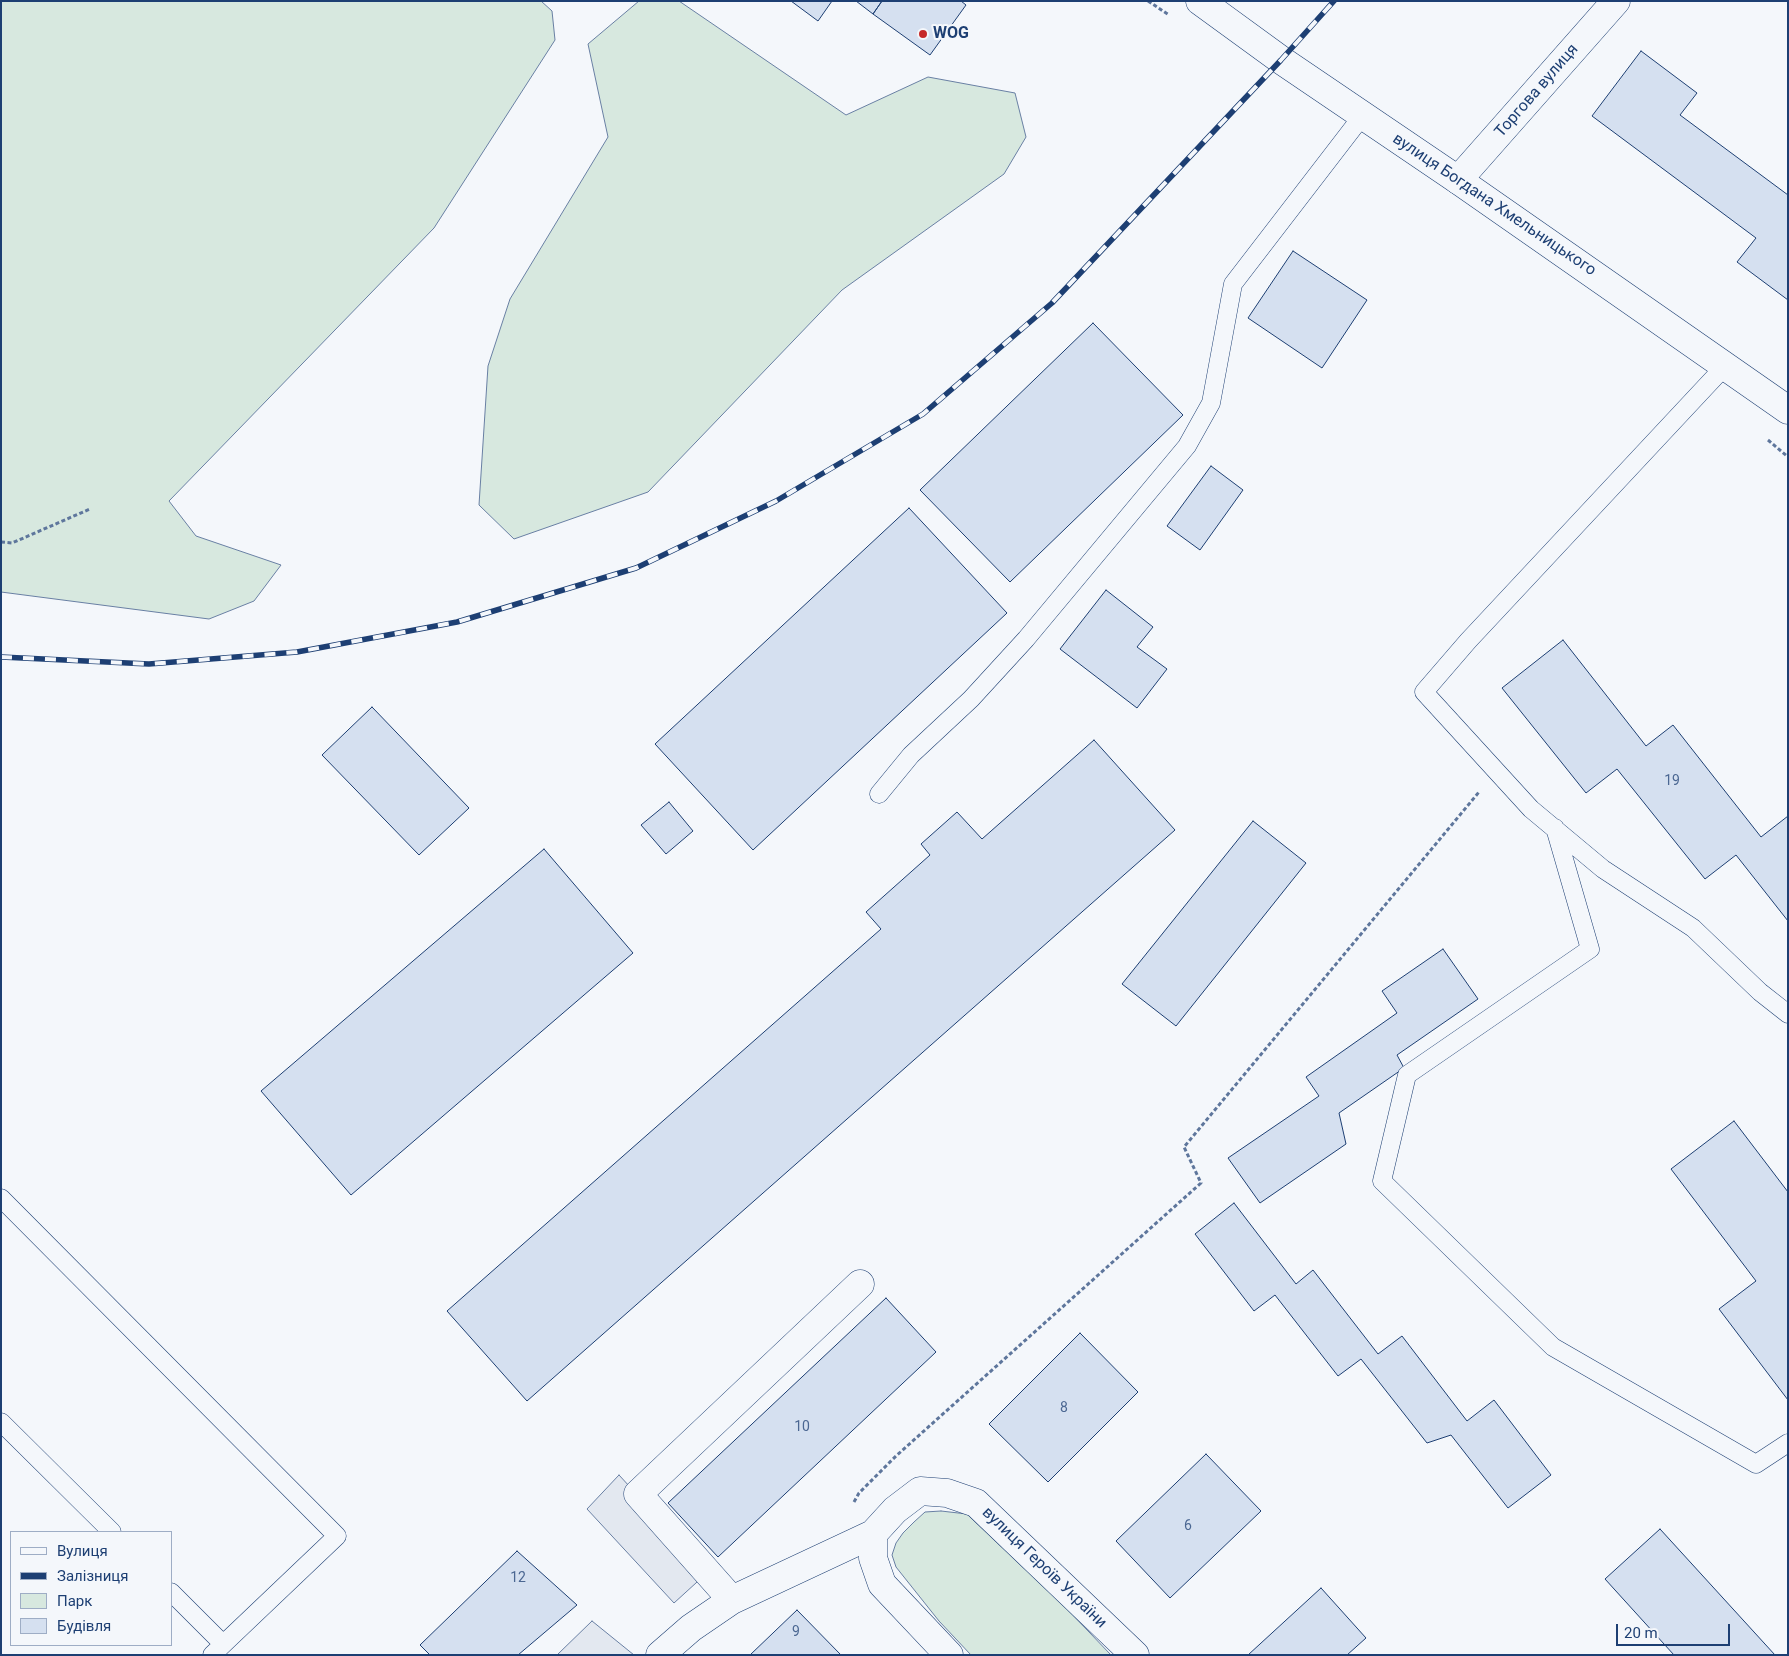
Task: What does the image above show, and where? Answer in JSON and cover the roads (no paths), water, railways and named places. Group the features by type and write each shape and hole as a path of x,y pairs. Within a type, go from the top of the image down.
{"street":[{"name":"вулиця Богдана Хмельницького","path":"1200,1 1281,60 1726,365 1788,410"},
{"name":"Торгова вулиця","path":"1458,180 1616,1"},
{"path":"732,1600 638,1494 860,1284"},
{"name":"вулиця Героїв України","path":"873,1534 895,1510 920,1491 948,1493 976,1503 1135,1655"},
{"path":"660,1655 691,1628 732,1600 822,1556 873,1534 873,1558 882,1584 949,1655"}],"lane":[{"path":"879,794 910,754 971,699 1026,639 1186,446 1211,403 1234,284 1362,115"},
{"path":"1726,365 1468,641 1424,692 1531,809 1603,869 1693,928 1760,992 1788,1014"},
{"path":"1555,828 1590,949 1406,1075 1382,1181 1553,1347 1756,1464 1788,1443"},
{"path":"1,1198 337,1536 218,1649 172,1593"},
{"path":"1,1422 111,1531"}],"railway":[{"path":"1,657 149,664 297,652 457,622 636,568 776,501 923,414 1052,303 1281,60 1334,1"}],"place":[{"name":"WOG","path":"923,34"}]}
